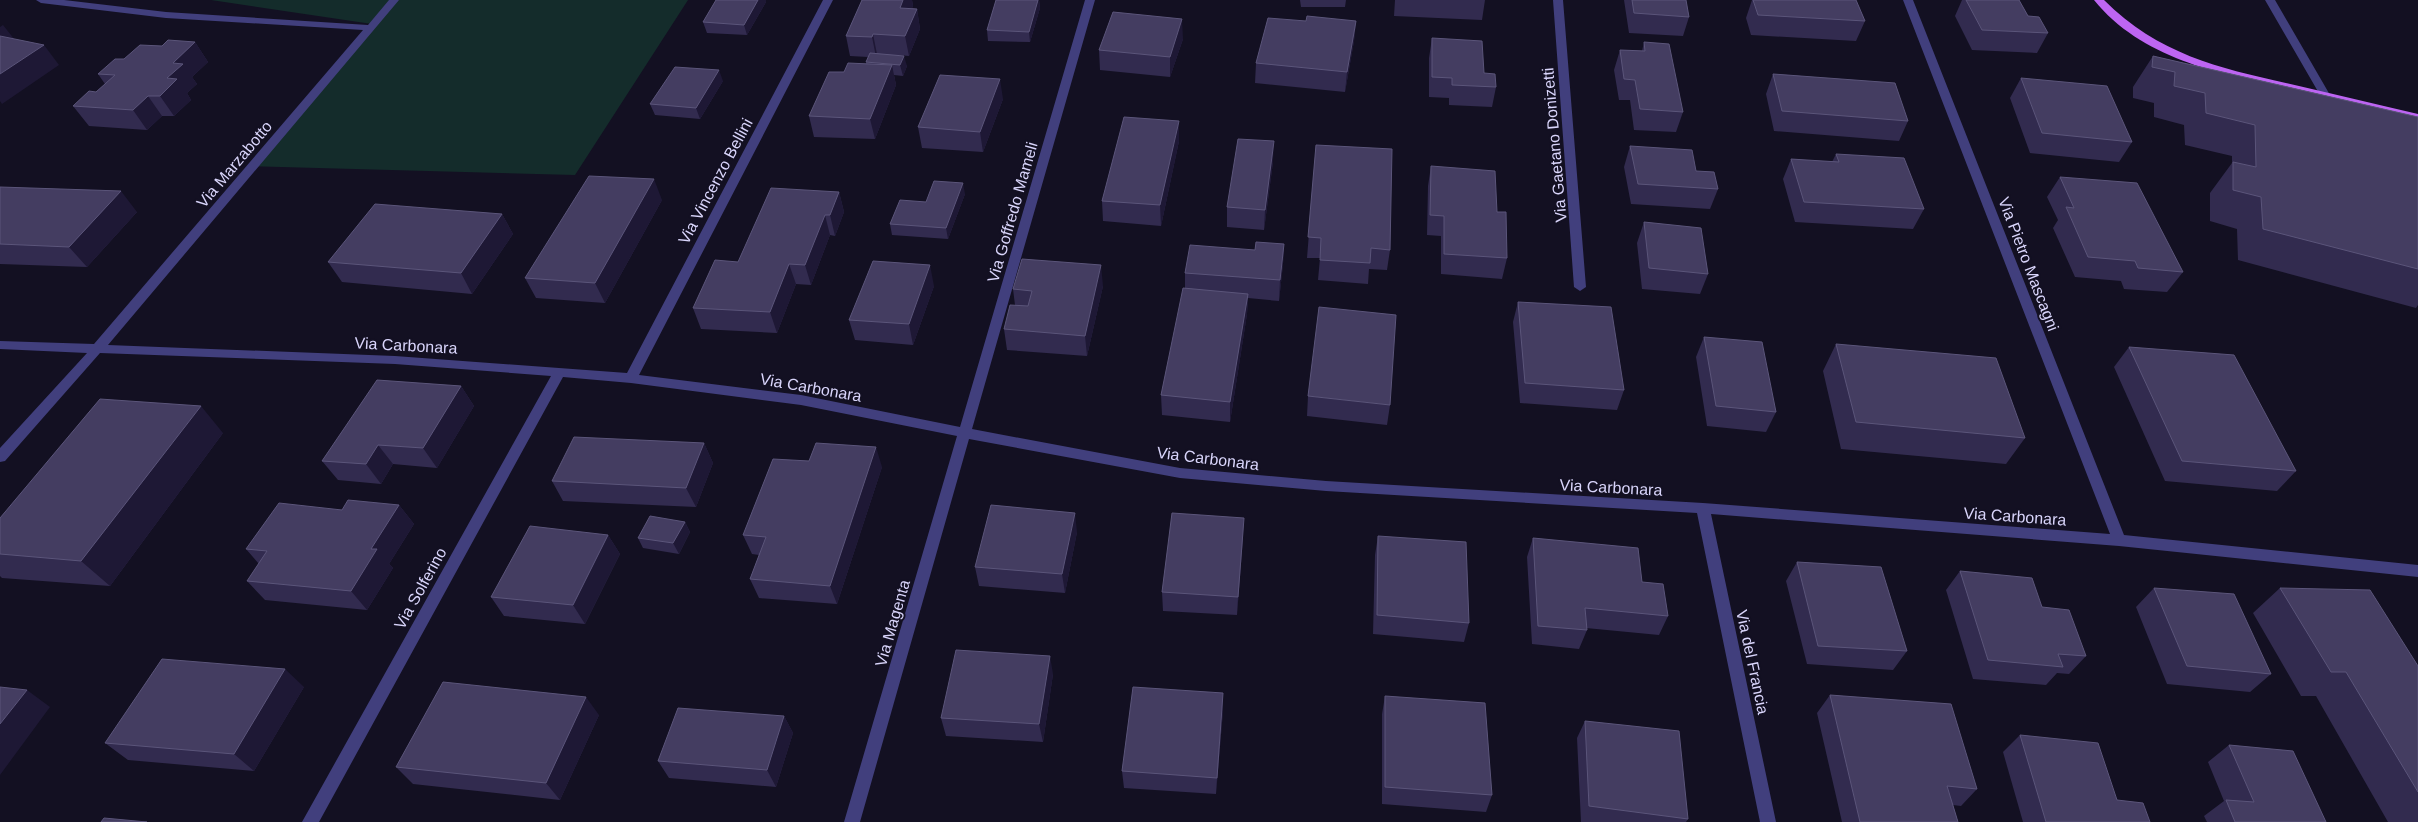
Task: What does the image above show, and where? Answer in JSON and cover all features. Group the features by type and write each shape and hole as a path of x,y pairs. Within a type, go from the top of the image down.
{"main road":[{"path":"2099,0 2119,21 2159,47 2216,70 2418,117"}],"street":[{"path":"42,0 166,15 370,28"},
{"name":"Via Marzabotto","path":"0,458 98,348 394,0"},
{"name":"Via Vincenzo Bellini","path":"631,378 828,0"},
{"name":"Via Goffredo Mameli","path":"965,433 1090,0"},
{"name":"Via Gaetano Donizetti","path":"1558,0 1580,287"},
{"name":"Via Pietro Mascagni","path":"1908,0 2119,540"},
{"path":"2270,0 2325,95"},
{"name":"Via Carbonara","path":"0,345 395,360 631,378 801,400 965,433 1190,474 1326,486 1703,508 2119,540 2418,571"},
{"name":"Via Solferino","path":"310,822 560,372"},
{"name":"Via Magenta","path":"852,822 965,433"},
{"name":"Via del Francia","path":"1703,508 1768,822"}],"green space":[{"path":"211,0 688,0 575,175 248,166 372,24"}],"building":[{"path":"716,0 758,0 744,25 703,22"},
{"path":"862,0 903,0 900,8 917,9 905,36 873,34 872,37 846,36"},
{"path":"996,0 1038,0 1029,32 987,30"},
{"path":"1632,0 1686,0 1689,17 1634,13"},
{"path":"1753,0 1856,0 1865,21 1758,15"},
{"path":"1966,0 2019,0 2028,16 2039,17 2048,33 1982,30"},
{"path":"1113,12 1182,19 1170,57 1099,50"},
{"path":"1307,16 1356,21 1347,72 1256,63 1268,18 1306,21"},
{"path":"0,36 44,45 0,74"},
{"path":"1432,38 1482,41 1484,73 1495,74 1496,87 1452,85 1452,78 1432,77"},
{"path":"168,40 195,42 173,63 183,64 167,78 177,79 160,96 148,96 133,110 73,106 89,91 96,92 115,75 98,74 115,59 124,59 140,45 162,46"},
{"path":"1644,42 1669,44 1683,112 1640,109 1635,80 1624,79 1620,50 1645,51"},
{"path":"870,53 904,56 900,65 866,62"},
{"path":"2153,56 2418,117 2418,269 2263,229 2261,197 2233,190 2233,162 2256,167 2255,125 2206,113 2205,93 2174,86 2175,72 2152,67"},
{"path":"848,63 892,65 870,119 809,116 829,72 844,72"},
{"path":"675,67 719,70 696,108 650,104"},
{"path":"1773,74 1895,83 1908,121 1782,111"},
{"path":"940,75 1000,79 980,132 918,127"},
{"path":"2021,78 2107,86 2132,142 2042,133"},
{"path":"1124,117 1179,121 1160,205 1102,201"},
{"path":"1238,139 1274,141 1265,210 1227,207"},
{"path":"1316,145 1392,149 1390,250 1371,248 1370,263 1320,260 1321,238 1308,237"},
{"path":"1630,146 1692,150 1696,171 1714,172 1718,189 1638,184"},
{"path":"1836,154 1904,158 1924,209 1804,202 1791,159 1839,162"},
{"path":"1431,166 1495,171 1497,212 1506,212 1507,258 1444,254 1444,216 1430,215"},
{"path":"589,176 654,179 595,283 525,278"},
{"path":"2060,177 2137,183 2183,272 2138,268 2135,261 2088,257 2066,207 2074,208"},
{"path":"934,181 963,183 946,228 890,224 900,200 926,202"},
{"path":"0,187 121,191 69,247 0,244"},
{"path":"771,188 839,192 830,215 825,215 805,265 789,264 770,312 693,308 715,260 738,262"},
{"path":"375,204 502,214 461,273 328,262"},
{"path":"1644,222 1701,228 1708,274 1649,268"},
{"path":"1256,242 1284,244 1280,280 1185,273 1190,245 1255,250"},
{"path":"1022,259 1101,265 1085,336 1004,329 1010,305 1028,306 1032,291 1013,289"},
{"path":"873,261 930,265 909,324 849,320"},
{"path":"1183,288 1248,294 1230,402 1161,395"},
{"path":"1518,302 1611,307 1624,390 1525,383"},
{"path":"1319,307 1396,315 1390,405 1308,396"},
{"path":"1704,337 1762,342 1776,412 1716,406"},
{"path":"1836,344 1996,358 2025,438 1856,422"},
{"path":"2129,347 2234,355 2296,471 2182,461"},
{"path":"377,380 461,386 423,448 378,445 366,464 322,461"},
{"path":"100,399 201,406 81,561 0,554 0,518"},
{"path":"574,437 704,443 686,488 552,481"},
{"path":"816,443 876,447 830,586 750,579 766,537 743,535 773,459 809,461"},
{"path":"348,500 399,505 371,549 377,549 351,591 247,581 267,551 246,549 279,503 342,510"},
{"path":"991,505 1075,513 1062,574 975,567"},
{"path":"1172,513 1244,518 1238,597 1162,592"},
{"path":"650,516 685,522 673,543 638,538"},
{"path":"530,526 608,535 573,605 491,597"},
{"path":"1378,536 1466,542 1469,623 1377,615"},
{"path":"1533,538 1638,548 1642,582 1663,584 1668,616 1585,608 1587,630 1538,626"},
{"path":"1797,562 1881,567 1907,651 1818,646"},
{"path":"1960,571 2032,578 2042,607 2069,610 2086,656 2058,654 2063,667 1988,660"},
{"path":"2154,588 2234,594 2271,674 2187,666"},
{"path":"2280,588 2370,590 2418,666 2418,792 2346,672 2331,672"},
{"path":"956,650 1050,656 1039,724 941,718"},
{"path":"162,659 285,669 234,754 105,743"},
{"path":"443,682 586,697 546,783 396,767"},
{"path":"0,687 27,690 0,724"},
{"path":"1133,687 1223,693 1217,778 1122,771"},
{"path":"1830,695 1951,704 1977,789 1947,786 1958,822 1860,822"},
{"path":"1385,696 1485,703 1492,795 1385,787"},
{"path":"678,708 784,716 767,770 658,761"},
{"path":"1585,721 1679,731 1688,819 1589,806"},
{"path":"2020,735 2098,743 2117,800 2143,803 2150,822 2046,822"},
{"path":"2229,745 2293,751 2326,822 2235,822 2226,800 2254,802"},
{"path":"104,818 147,822 101,822"}]}
